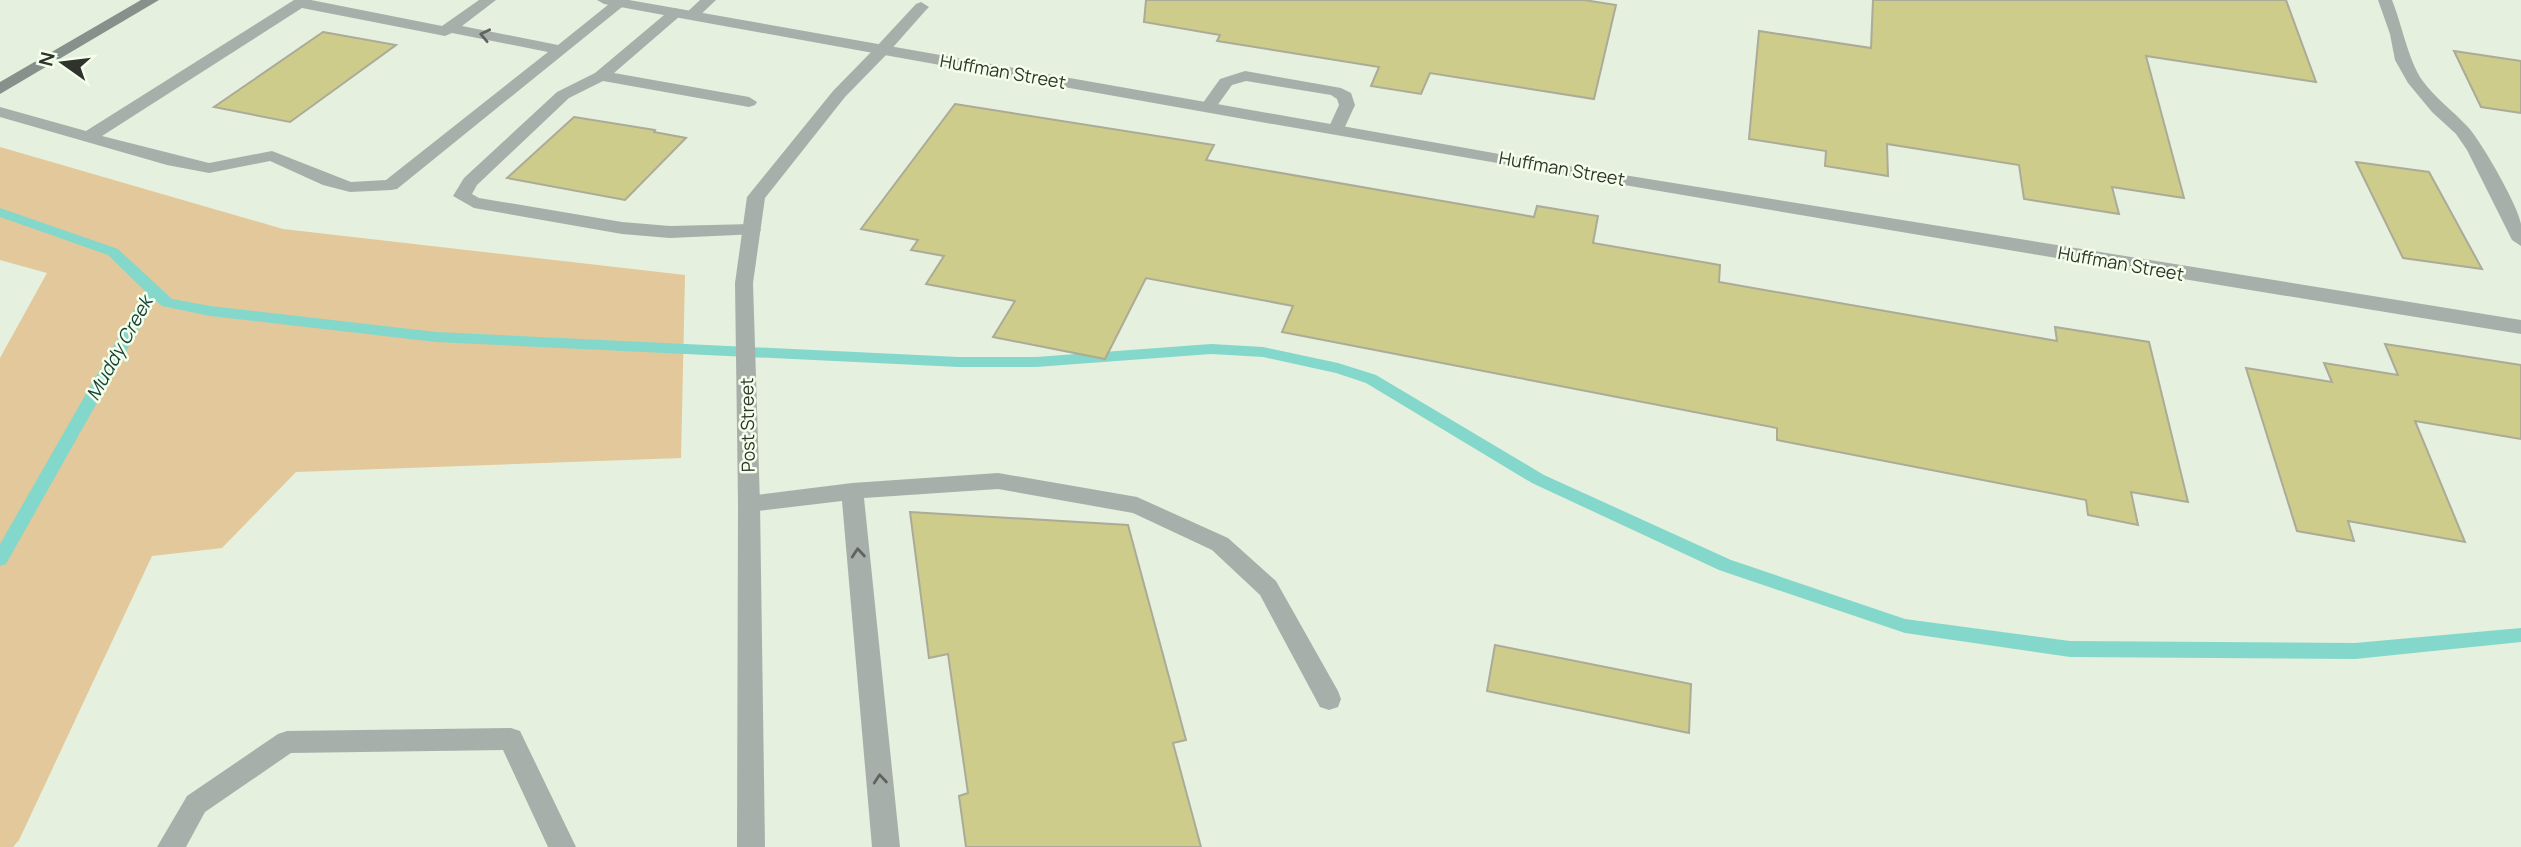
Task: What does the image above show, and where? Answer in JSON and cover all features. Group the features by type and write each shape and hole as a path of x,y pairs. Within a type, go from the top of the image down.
{"main road":[{"path":"0,89 152,0"}],"street":[{"path":"447,30 489,0"},
{"path":"709,0 683,14 601,76 564,95 470,181 462,196 474,203 622,228 670,232 752,230"},
{"path":"2385,0 2398,34 2403,60 2416,83 2438,109 2462,130 2476,150 2521,240"},
{"path":"87,138 302,1 561,50"},
{"path":"0,111 87,138 209,168 272,156 329,181 350,187 391,185 561,50 612,1"},
{"name":"Huffman Street","path":"612,1 1336,129 2211,278 2521,327"},
{"name":"Post Street","path":"751,847 749,504 744,283 756,197 839,94 921,7"},
{"path":"601,76 748,102"},
{"path":"1208,107 1226,82 1245,76 1322,89 1345,96 1347,105 1336,129"},
{"path":"749,504 852,491 998,481 1137,505 1220,544 1268,588 1329,699"},
{"path":"852,491 886,847"},
{"path":"172,847 196,804 287,742 511,739 562,847"}],"shaded area":[{"path":"0,147 283,229 685,275 681,458 296,472 222,548 152,556 19,840 13,847 0,847 0,358 47,273 0,260"}],"building":[{"path":"1146,0 1584,0 1616,5 1594,99 1430,73 1421,94 1371,86 1379,67 1217,41 1220,35 1144,22"},
{"path":"1873,0 2286,0 2316,82 2146,56 2184,198 2112,187 2119,214 2024,199 2019,165 1887,144 1888,176 1825,166 1826,151 1749,139 1759,31 1871,48"},
{"path":"323,32 396,45 290,122 214,107"},
{"path":"2454,51 2521,61 2521,113 2481,107"},
{"path":"955,104 1214,145 1206,160 1534,217 1537,206 1598,216 1593,243 1720,265 1719,282 2057,341 2055,327 2149,342 2188,502 2131,492 2138,525 2088,515 2086,500 1777,440 1777,428 1282,332 1293,306 1146,278 1105,359 993,337 1015,301 926,284 944,256 911,250 918,240 861,229"},
{"path":"574,117 655,130 654,132 686,138 625,200 507,178"},
{"path":"2356,162 2429,172 2482,269 2403,258"},
{"path":"2385,344 2521,365 2521,439 2415,421 2465,542 2348,521 2354,541 2297,531 2246,368 2332,382 2324,363 2398,375"},
{"path":"910,512 1128,525 1186,740 1173,743 1201,847 966,847 959,796 968,793 948,654 929,658"},
{"path":"1495,645 1691,684 1689,733 1487,691"}],"waterway":[{"path":"0,212 113,252 167,303 210,311 436,337 959,362 1036,362 1211,349 1263,352 1338,368 1371,379 1538,479 1725,565 1905,626 2070,649 2355,651 2521,635"},
{"name":"Muddy Creek","path":"0,559 153,290"}]}
